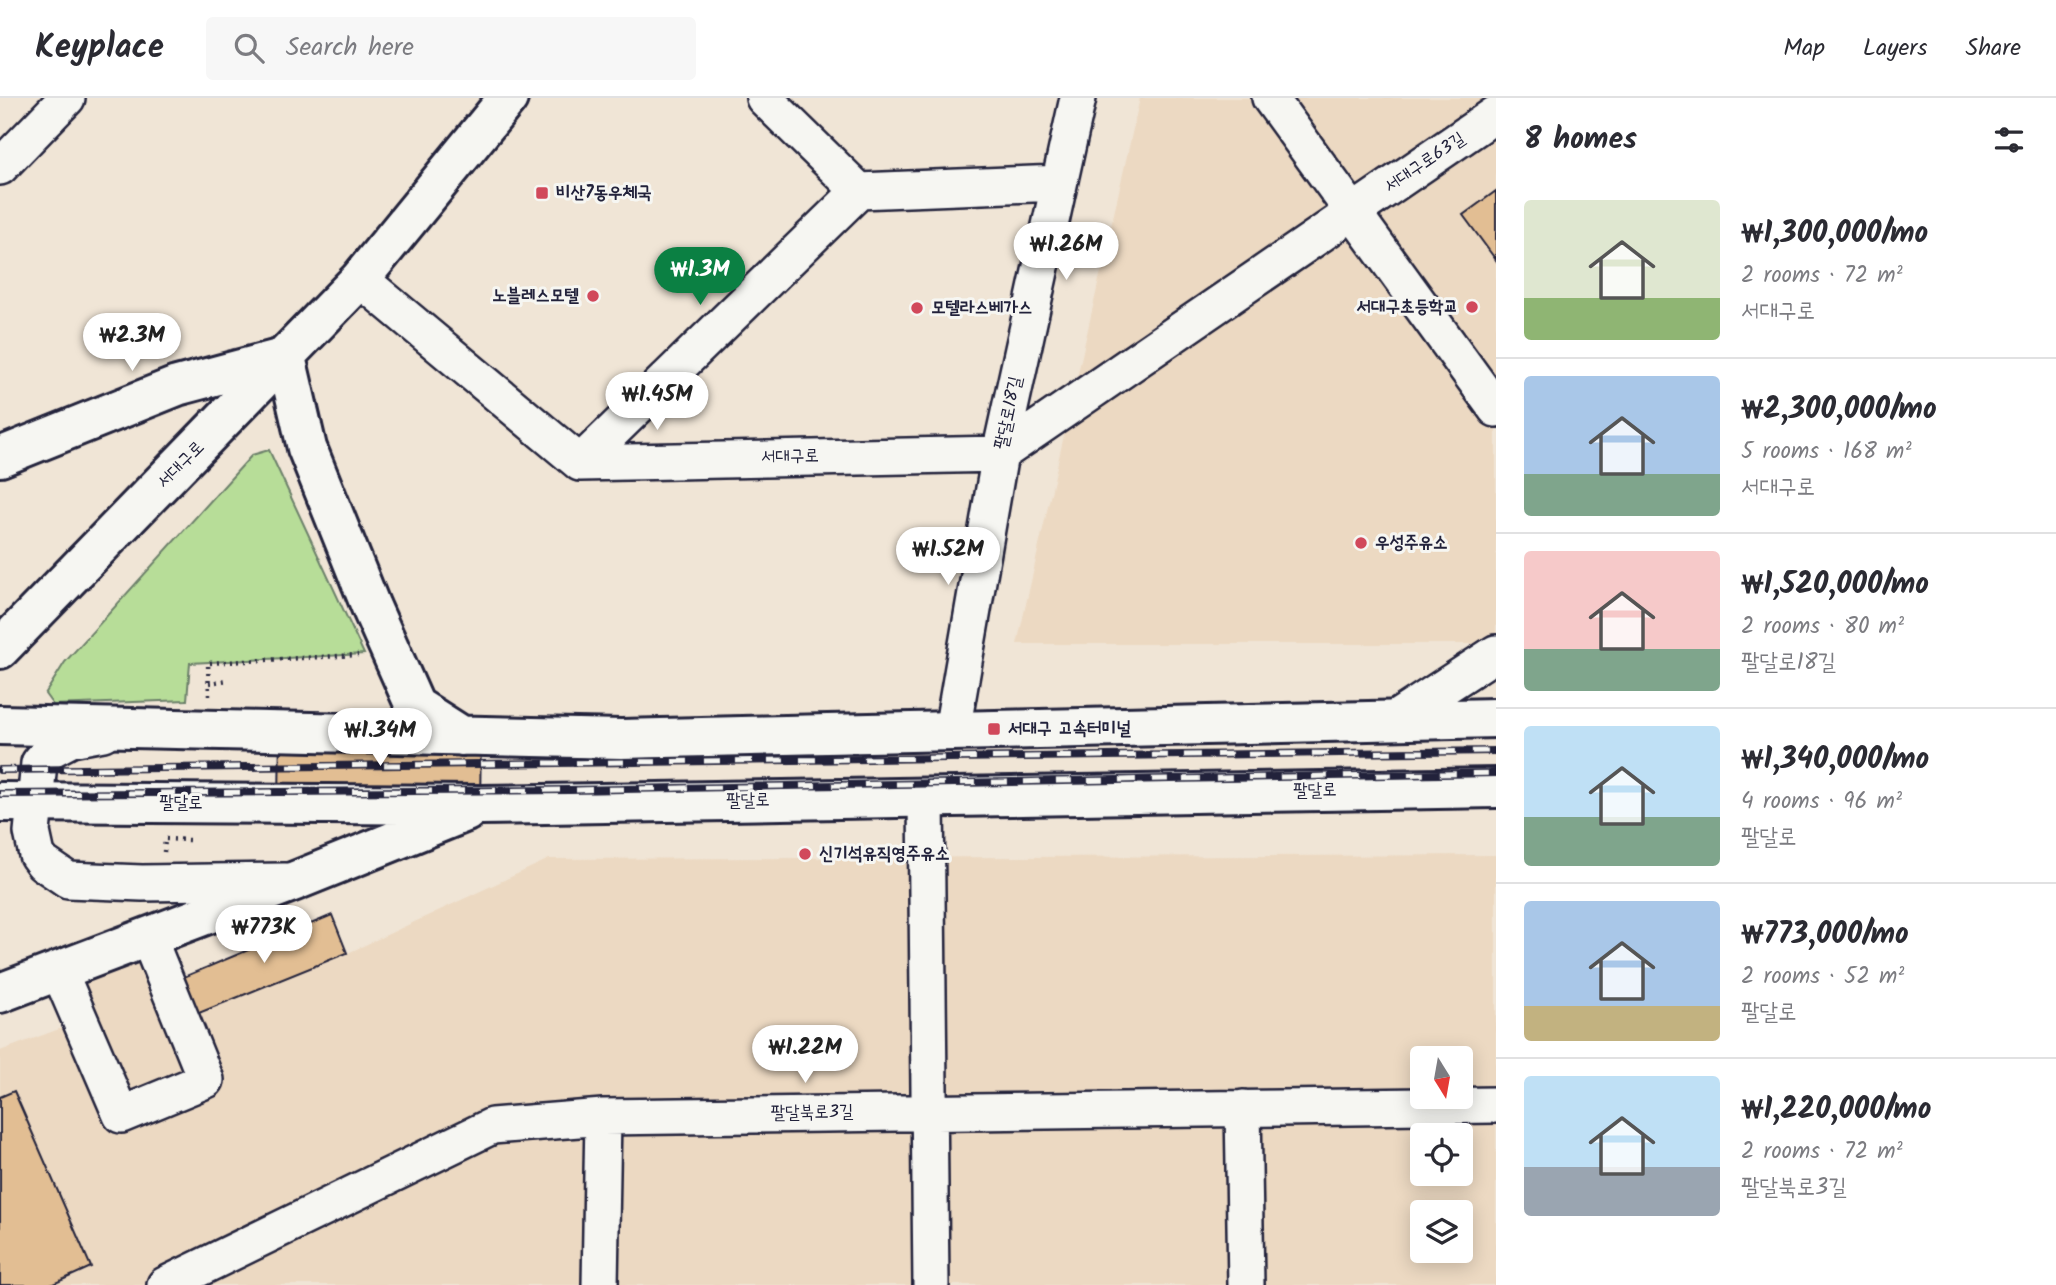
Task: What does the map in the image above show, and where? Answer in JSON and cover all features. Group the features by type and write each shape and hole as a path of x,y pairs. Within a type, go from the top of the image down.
{"main road":[{"name":"서대구로","path":"0,649 360,279 508,98"},
{"path":"0,457 177,386 286,357 307,448 415,706 462,736"},
{"path":"0,725 621,739 1496,719"},
{"name":"팔달로","path":"18,802 481,806 1496,788"},
{"path":"0,993 295,881 481,806"}],"street":[{"path":"0,167 67,98"},
{"path":"764,98 859,191"},
{"name":"팔달로18길","path":"952,731 1000,454 1077,98"},
{"path":"1270,98 1496,409"},
{"name":"서대구로63길","path":"1000,454 1496,114"},
{"path":"360,279 580,463 859,191 1059,183"},
{"name":"서대구로","path":"580,463 1000,454"},
{"path":"1392,721 1496,653"},
{"path":"134,728 71,739 50,750 39,763 18,802 32,832 37,855 58,875 68,880 142,883 295,881"},
{"path":"926,798 931,1285"},
{"path":"59,971 121,1115 206,1080 148,937"},
{"name":"팔달북로3길","path":"165,1285 492,1126 603,1117 1496,1105"},
{"path":"1243,1108 1246,1285"},
{"path":"600,1285 603,1117"}],"path":[{"path":"196,698 209,697 208,663 391,653"},
{"path":"209,683 228,680"}],"shaded area":[{"path":"1140,98 1496,98 1496,644 1017,644"},
{"path":"1496,855 1496,1285 0,1285 0,1051 70,1025 54,984 164,941 179,979 332,915 348,953 549,859"}],"green space":[{"path":"269,450 364,654 190,663 187,700 53,705 45,694 65,662 252,455"}],"building":[{"path":"1496,191 1496,260 1463,215"},
{"path":"280,726 481,729 480,810 279,808"},
{"path":"332,915 347,953 194,1015 179,979"},
{"path":"14,1091 91,1267 51,1285 0,1285 0,1097"}],"railway":[{"path":"0,770 1496,751"},
{"path":"0,794 570,790 1496,773"}],"place":[{"name":"비산7동우체국","path":"542,193"},
{"name":"노블레스모텔","path":"593,296"},
{"name":"서대구초등학교","path":"1472,307"},
{"name":"모텔라스베가스","path":"917,308"},
{"name":"우성주유소","path":"1361,543"},
{"name":"서대구 고속터미널","path":"994,729"},
{"name":"신기석유직영주유소","path":"805,854"}]}
